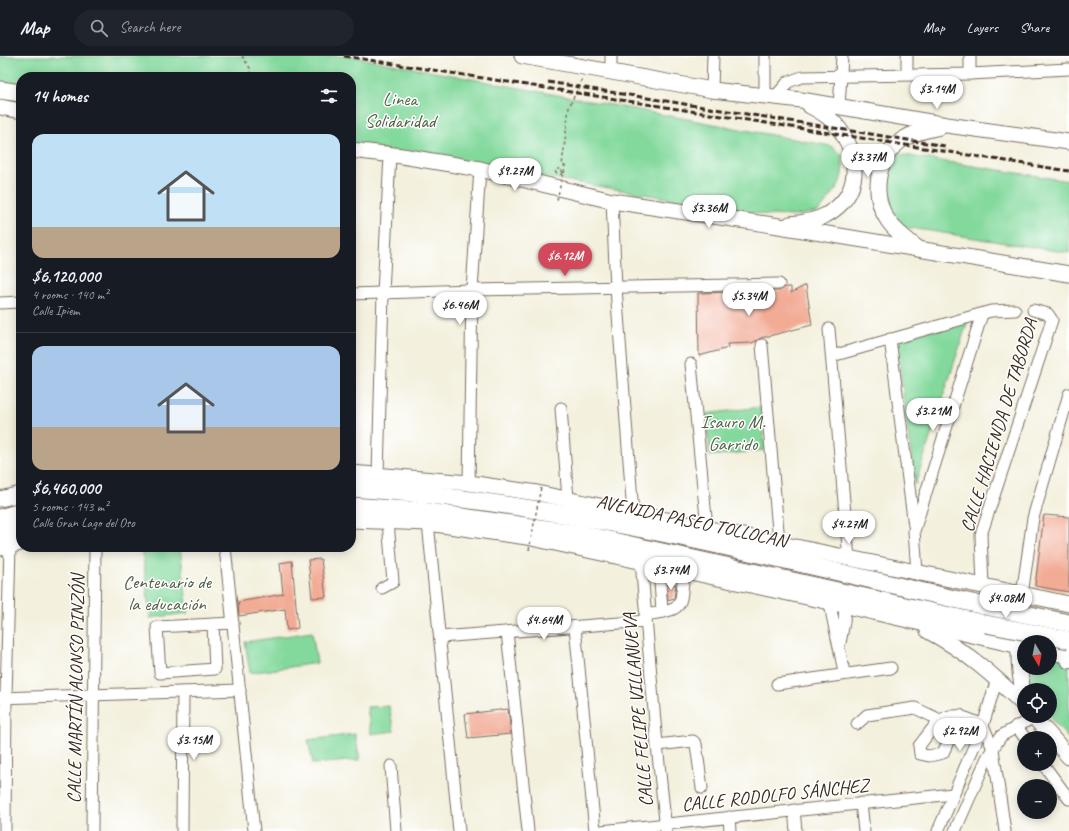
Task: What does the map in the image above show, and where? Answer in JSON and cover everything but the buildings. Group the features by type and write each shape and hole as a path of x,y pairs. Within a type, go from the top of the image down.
{"highway":[{"path":"0,90 16,92"},
{"name":"AVENIDA PASEO TOLLOCAN","path":"356,488 418,492 634,521 718,546 985,606 1069,623"},
{"name":"AVENIDA PASEO TOLLOCAN","path":"356,506 421,511 581,534 986,624 1068,653"},
{"path":"0,518 16,513"},
{"path":"634,521 671,521"},
{"path":"691,525 718,546"},
{"path":"8,543 16,534"},
{"path":"581,534 610,554"},
{"path":"662,566 699,560"}],"main road":[{"path":"522,56 712,90 801,100 840,108 947,125 1069,142"},
{"path":"779,226 797,224 825,216 843,202 849,194 854,177 854,166 850,150 838,126 824,114 801,100"},
{"path":"0,106 16,110"},
{"path":"919,250 889,222 880,202 877,187 878,180 885,160 893,147 911,135 947,125"},
{"path":"356,151 480,169 612,201 779,226 1069,274"},
{"name":"AVENIDA PASEO TOLLOCAN","path":"356,472 469,483 530,492 568,500 634,521"},
{"path":"0,500 16,495"},
{"path":"356,520 428,523 527,538 610,554 830,602 909,622 1017,645"},
{"name":"AVENIDA PASEO TOLLOCAN","path":"671,521 779,542 849,559 1069,604"},
{"path":"1021,635 1022,595"},
{"path":"1048,600 1068,653 1057,652"},
{"path":"909,622 953,645 977,661 1017,698"},
{"path":"1040,723 1069,757"}],"street":[{"path":"611,71 612,56"},
{"path":"712,90 713,56"},
{"path":"765,56 770,96"},
{"path":"840,108 842,56"},
{"path":"907,56 907,74"},
{"path":"970,56 970,74"},
{"path":"770,96 794,79 907,74 970,74 1069,69"},
{"path":"378,474 383,294 390,155"},
{"path":"469,483 472,290 480,169"},
{"path":"612,201 616,288 634,521"},
{"path":"356,294 472,290 779,284"},
{"path":"0,303 16,302"},
{"path":"832,356 991,311 1015,310"},
{"name":"CALLE HACIENDA DE TABORDA","path":"983,586 981,535 1052,320 1048,314 1033,310"},
{"path":"914,531 982,314"},
{"path":"829,329 849,559"},
{"path":"890,339 914,531 917,572"},
{"path":"762,345 779,542"},
{"path":"690,364 707,528"},
{"path":"1022,595 1033,518 1069,394"},
{"path":"561,408 568,500"},
{"path":"382,588 393,582 388,522"},
{"path":"428,523 459,831"},
{"path":"5,831 3,697 8,543"},
{"name":"CALLE MARTÍN ALONSO PINZÓN","path":"92,831 95,552"},
{"path":"226,552 254,831"},
{"name":"CALLE FELIPE VILLANUEVA","path":"641,561 666,828"},
{"path":"662,566 662,612"},
{"path":"440,637 575,626 646,618 662,612 672,611 679,606 683,596 684,571"},
{"path":"830,602 832,622 840,646 844,674"},
{"path":"840,646 845,606"},
{"path":"213,624 216,669 160,673 156,627 213,624 233,623"},
{"path":"575,626 595,831"},
{"path":"507,632 528,831"},
{"path":"777,684 890,668"},
{"path":"938,831 983,725 997,679"},
{"path":"3,697 240,690"},
{"path":"182,831 183,692"},
{"path":"858,724 868,715 915,708 940,720"},
{"path":"960,715 943,753 924,756 920,754 919,746 940,720 960,715 983,725 993,749 1005,831"},
{"path":"955,831 993,749 1001,736 1021,723"},
{"path":"1016,726 1020,731"},
{"path":"657,744 693,741 696,744 702,788"},
{"path":"971,755 984,766"},
{"path":"391,766 396,831"},
{"path":"1048,771 1069,799"},
{"name":"CALLE RODOLFO SÁNCHEZ","path":"601,831 666,828 794,810 953,794"},
{"path":"861,803 864,831"},
{"path":"794,810 796,831"},
{"path":"729,818 730,831"}],"path":[{"path":"242,56 250,68 250,72"},
{"path":"557,200 563,173 560,168 556,170 556,173 564,175 566,166 562,165 569,107 581,83"},
{"path":"529,550 541,487"}],"green space":[{"name":"Linea Solidaridad","path":"0,56 349,56 831,146 842,155 843,164 841,180 838,186 818,212 794,216 767,215 356,145 356,72 16,72 16,86 0,83"},
{"path":"897,154 1069,181 1069,253 905,227 891,212 885,198 887,169"},
{"path":"968,320 915,485 896,339"},
{"name":"Isauro M. Garrido","path":"760,407 765,450 710,456 706,414"},
{"name":"Centenario de la educación","path":"143,552 181,552 188,613 150,618"},
{"path":"312,632 317,663 250,673 245,642"},
{"path":"1057,656 1063,657 1069,667 1069,739 1055,723 1057,723 1057,683 1028,683 1026,675 1057,675"},
{"path":"389,706 394,731 371,734 367,707"},
{"path":"355,734 360,760 313,764 308,740"}],"railway":[{"path":"344,56 1069,171"},
{"path":"548,82 945,146"}]}
